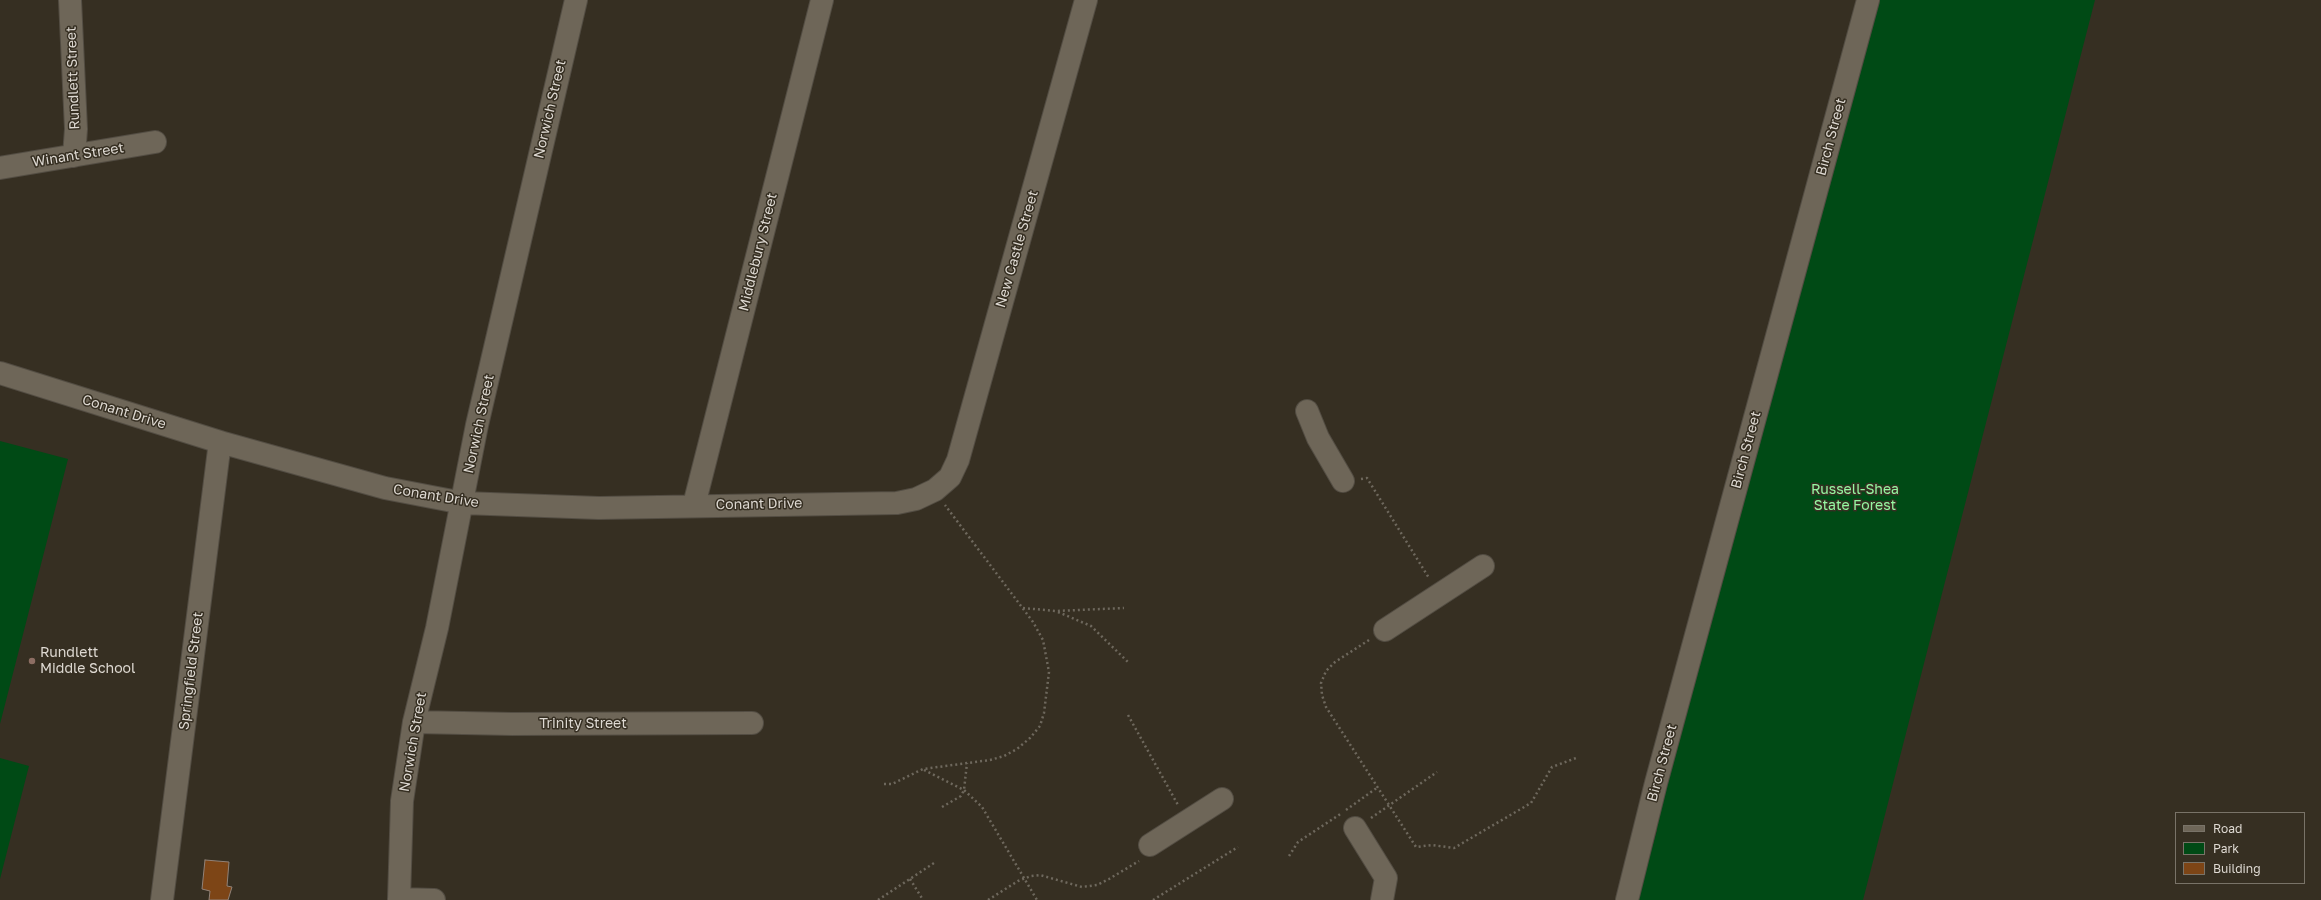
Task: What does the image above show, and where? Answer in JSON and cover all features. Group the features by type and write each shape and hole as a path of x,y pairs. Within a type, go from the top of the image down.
{"street":[{"name":"Rundlett Street","path":"70,0 76,129 74,156"},
{"name":"Norwich Street","path":"399,899 402,801 414,722 438,628 477,425 576,0"},
{"name":"Middlebury Street","path":"694,505 822,0"},
{"name":"New Castle Street","path":"935,490 950,477 958,460 1086,0"},
{"name":"Birch Street","path":"1627,900 1656,783 1868,0"},
{"name":"Winant Street","path":"0,168 155,142"},
{"name":"Conant Drive","path":"0,373 220,442 385,488 463,503 598,508 694,505 897,503 916,499 935,490"},
{"path":"1307,411 1318,438 1343,481"},
{"name":"Springfield Street","path":"162,900 220,442"},
{"path":"1385,630 1483,566"},
{"name":"Trinity Street","path":"414,722 512,724 752,723"},
{"path":"1150,845 1222,799"},
{"path":"1355,828 1386,878 1382,900"},
{"path":"399,899 434,900"}],"path":[{"path":"1343,481 1367,478 1440,594"},
{"path":"884,784 892,784 923,769 990,760 1017,749 1040,726 1044,713 1049,679 1048,656 1043,640 1023,608 992,571 935,490"},
{"path":"1023,608 1056,611 1124,608"},
{"path":"1056,611 1090,626 1130,664"},
{"path":"1385,630 1334,662 1326,671 1321,683 1322,695 1326,708 1416,847 1432,845 1454,848 1530,804 1552,767 1576,758"},
{"path":"1128,715 1188,821"},
{"path":"942,807 961,796 964,790 967,763"},
{"path":"923,769 964,790 982,807 1037,900"},
{"path":"1373,817 1437,772"},
{"path":"1289,856 1298,842 1378,787"},
{"path":"988,900 993,899 1025,878 1040,876 1082,887 1097,885 1147,856 1150,845"},
{"path":"1153,900 1238,847"},
{"path":"878,900 934,863"},
{"path":"910,879 922,900"}],"green space":[{"name":"Russell-Shea State Forest","path":"1879,0 2095,0 1863,900 1637,900 1657,830 1653,828"},
{"path":"0,441 68,459 0,724"},
{"path":"0,758 29,766 0,879"}],"building":[{"path":"205,860 229,862 227,886 232,887 228,900 209,900 210,891 202,889"}],"place":[{"name":"Rundlett Middle School","path":"32,661"}]}
